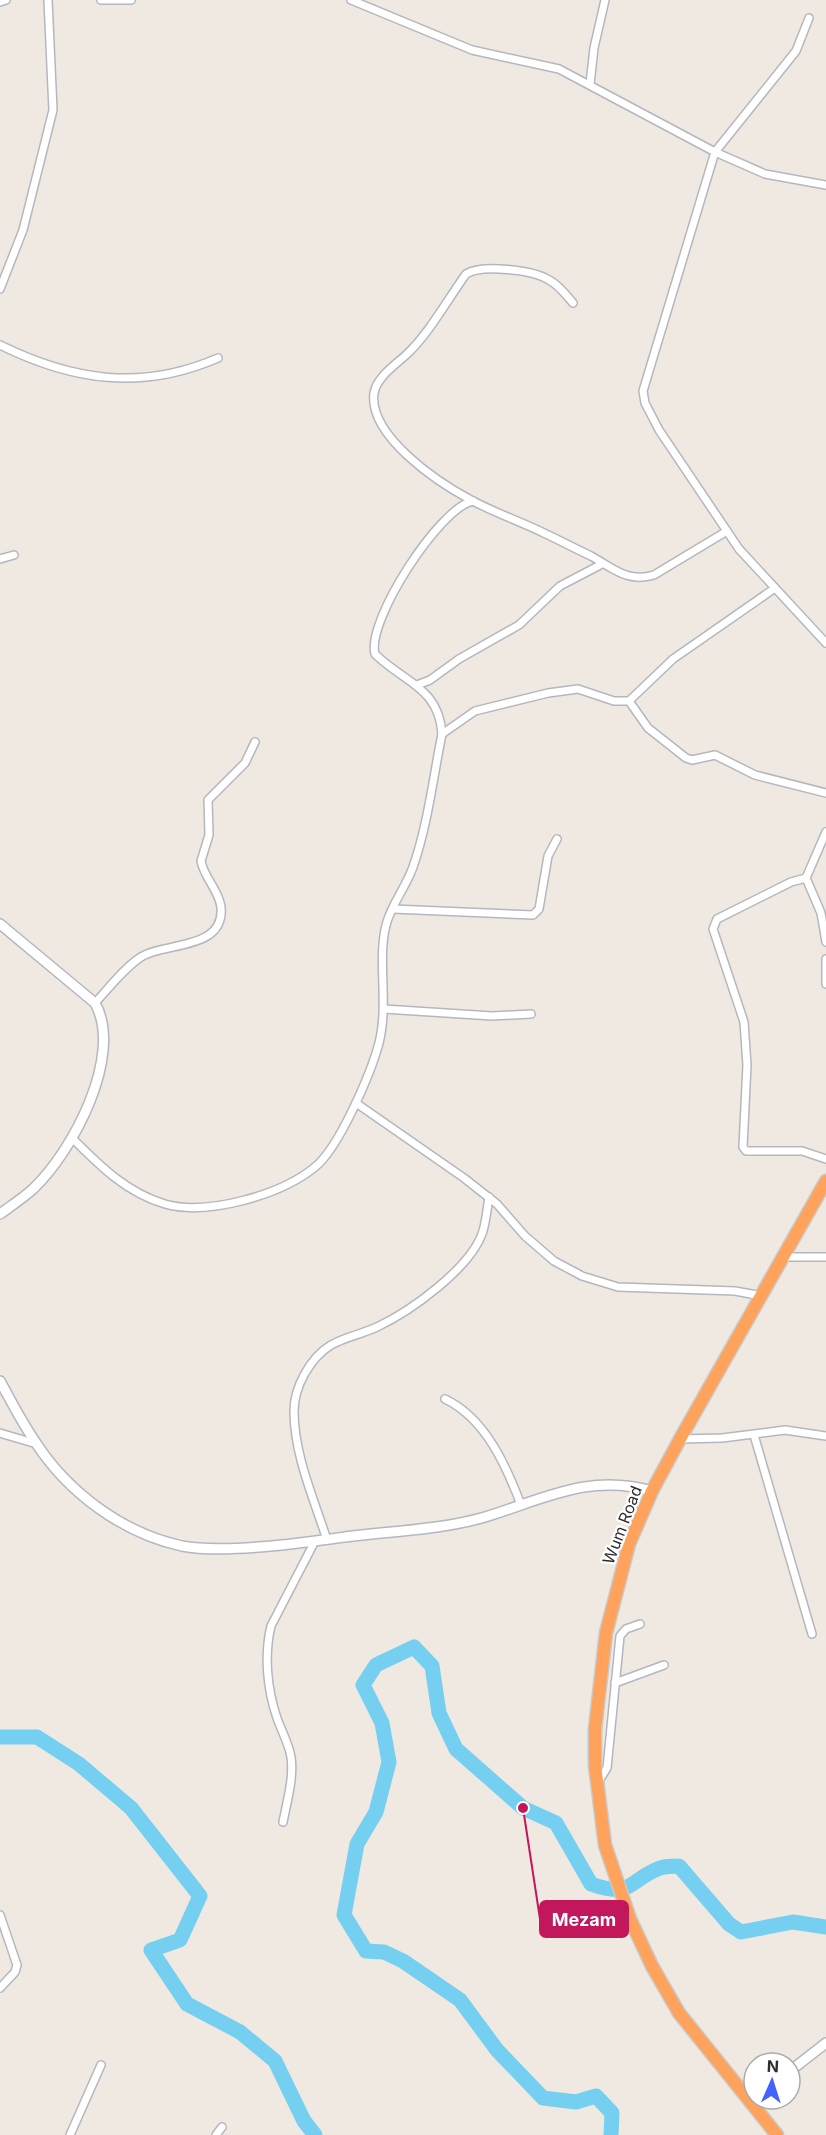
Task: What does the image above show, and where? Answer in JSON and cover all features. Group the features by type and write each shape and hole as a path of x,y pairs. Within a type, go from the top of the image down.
{"highway":[{"name":"Wum Road","path":"742,2086 679,2013 652,1966 630,1919 605,1845 597,1784 595,1729 606,1633 629,1544 652,1491 680,1438 826,1180"},
{"name":"Wum Road","path":"761,2111 777,2135"}],"street":[{"path":"0,2 6,0"},
{"path":"0,289 23,230 53,110 48,0"},
{"path":"101,0 131,0"},
{"path":"351,0 472,50 550,65 716,152 765,174 826,185"},
{"path":"590,84 594,48 605,0"},
{"path":"809,18 796,51 716,152 683,261 661,323 643,391 645,403 659,430 739,549 826,643"},
{"path":"573,303 557,285 543,277 475,269 466,274 409,353 387,372 376,386 374,394 377,410 387,433 412,460 473,501 526,524 617,573 644,578 654,575 727,531"},
{"path":"0,345 58,370 112,378 144,378 186,372 218,358"},
{"path":"72,1139 128,1188 163,1204 187,1209 223,1205 285,1185 316,1167 340,1133 356,1102 378,1044 384,1009 386,925 412,869 422,839 442,734 435,707 424,692 375,654 373,645 375,634 392,597 423,548 449,515 465,503 473,501"},
{"path":"0,559 14,555"},
{"path":"417,685 430,680 459,659 525,621 560,586 602,564"},
{"path":"442,734 475,711 548,693 578,689 614,701 629,701 673,659 775,588"},
{"path":"424,692 430,680"},
{"path":"629,701 648,728 686,759 692,760 715,755 755,775 826,793"},
{"path":"95,1003 140,957 151,952 194,943 217,925 221,908 201,861 209,835 207,806 211,796 245,763 255,742"},
{"path":"826,832 806,878 821,913 826,942"},
{"path":"393,909 533,915 538,909 548,856 556,839"},
{"path":"806,878 791,882 717,919 713,929 744,1022 747,1065 743,1147 746,1151 802,1151 826,1159"},
{"path":"0,924 95,1003 102,1016 105,1031 100,1065 90,1101 72,1139 33,1189 0,1214"},
{"path":"826,958 826,984"},
{"path":"384,1009 492,1017 531,1014"},
{"path":"356,1102 489,1197 554,1261 599,1282 618,1287 735,1291 762,1296"},
{"path":"327,1540 300,1457 294,1410 299,1385 314,1361 330,1346 379,1326 453,1274 471,1253 482,1234 489,1197"},
{"path":"783,1257 826,1257"},
{"path":"0,1381 37,1444 67,1481 102,1512 164,1541 184,1546 228,1547 315,1541 432,1528 483,1517 585,1485 631,1485 652,1491"},
{"path":"445,1399 462,1407 493,1445 508,1469 521,1505"},
{"path":"680,1438 754,1435 796,1430 826,1436"},
{"path":"0,1432 37,1444"},
{"path":"754,1435 812,1634"},
{"path":"283,1822 290,1782 291,1755 276,1715 269,1682 268,1639 271,1626 315,1541"},
{"path":"597,1784 607,1768 621,1632 640,1624"},
{"path":"615,1683 664,1665"},
{"path":"0,1915 16,1965 15,1972 0,1988"},
{"path":"802,2062 826,2043"},
{"path":"70,2135 101,2065"},
{"path":"216,2135 222,2127"}],"waterway":[{"path":"611,2135 612,2113 596,2096 576,2102 543,2098 497,2050 460,2000 403,1961 384,1952 366,1951 344,1915 357,1844 376,1812 389,1762 382,1723 363,1685 376,1665 414,1647 432,1666 439,1713 456,1749 523,1808 556,1823 591,1884 615,1890 623,1889 660,1868 679,1866 729,1924 741,1932 793,1922 826,1927"},
{"path":"0,1737 37,1737 79,1764 131,1808 200,1896 180,1940 151,1950 187,2004 240,2032 275,2061 304,2121 315,2135"}],"place":[{"name":"Mezam","path":"523,1808"}]}
